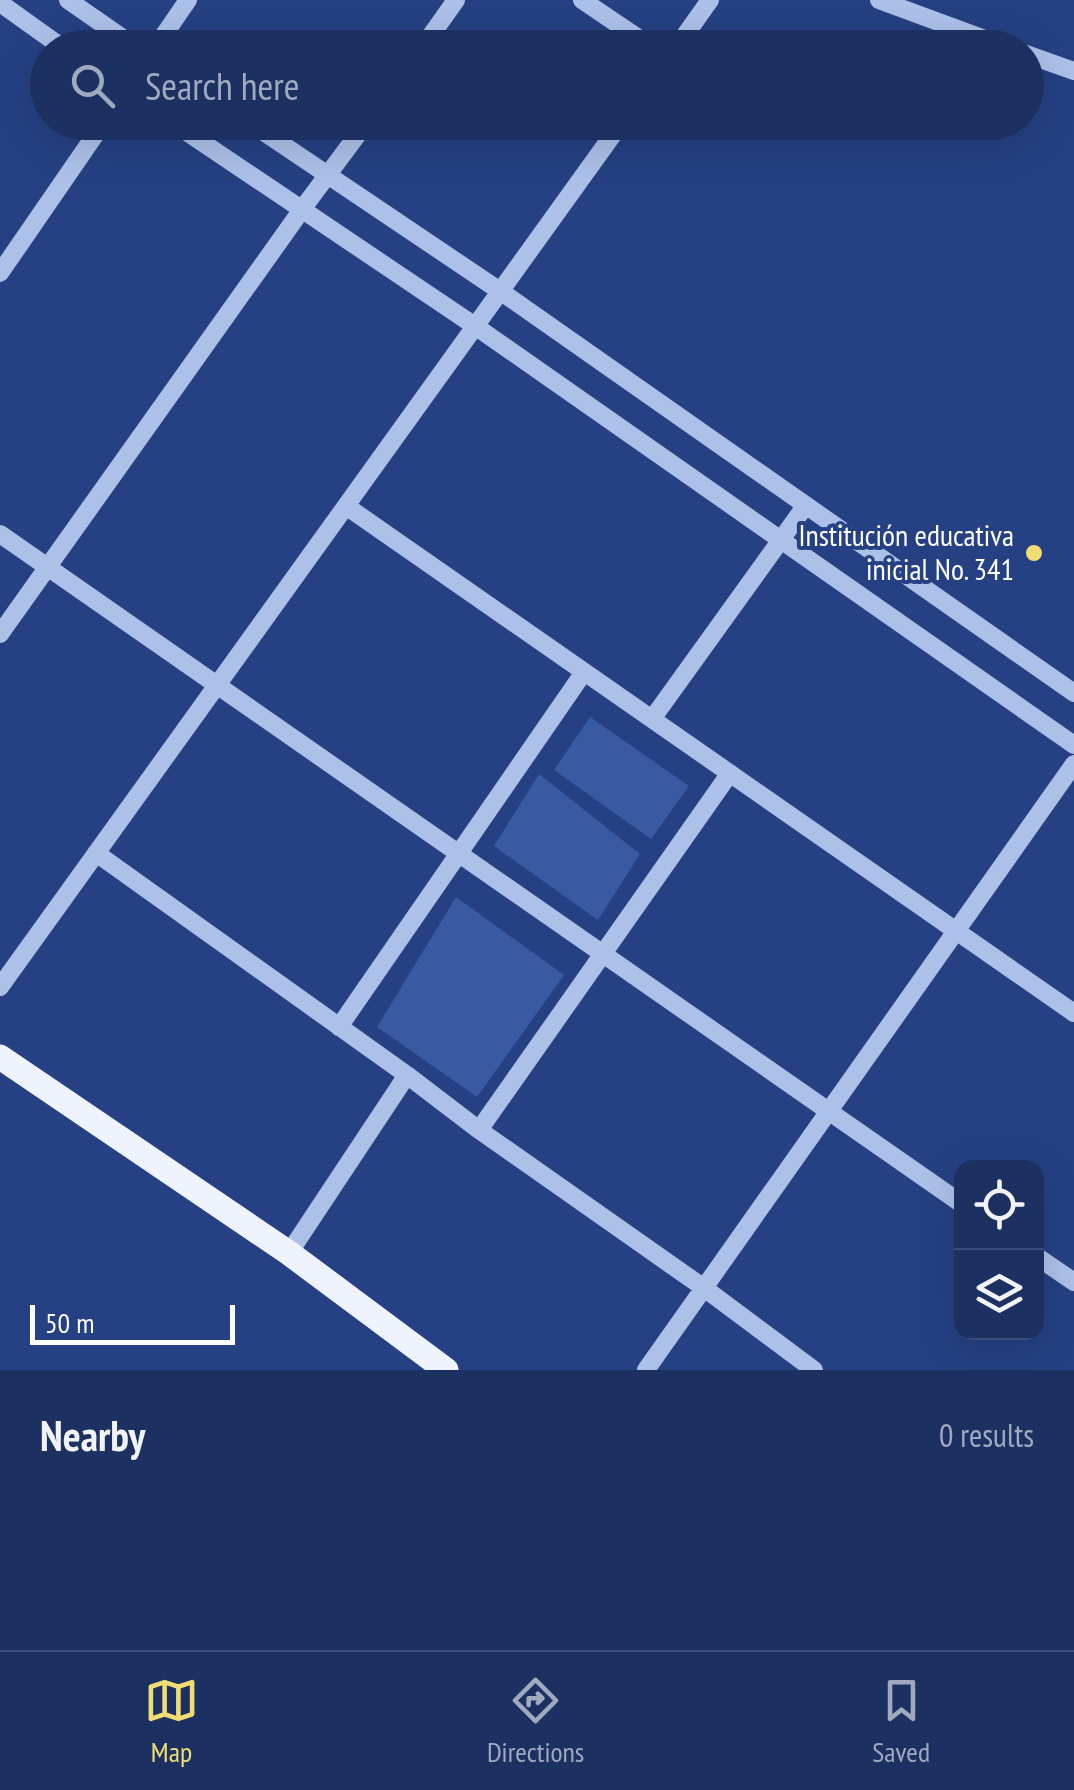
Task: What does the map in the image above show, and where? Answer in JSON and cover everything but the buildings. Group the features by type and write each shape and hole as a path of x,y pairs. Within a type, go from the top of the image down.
{"main road":[{"path":"0,1057 288,1253 446,1370"}],"street":[{"path":"68,0 111,30"},
{"path":"167,30 188,0"},
{"path":"435,30 456,0"},
{"path":"582,0 626,30"},
{"path":"689,30 710,0"},
{"path":"880,0 961,30"},
{"path":"0,3 38,30"},
{"path":"1044,60 1074,71"},
{"path":"0,273 92,140"},
{"path":"199,140 475,326 1074,745"},
{"path":"276,140 500,291 1074,693"},
{"path":"0,634 354,140"},
{"path":"0,987 609,140"},
{"path":"652,719 806,505"},
{"path":"346,506 1074,1013"},
{"path":"0,534 954,1198"},
{"path":"339,1026 584,672"},
{"path":"646,1370 1074,764"},
{"path":"479,1130 730,773"},
{"path":"96,853 814,1370"},
{"path":"288,1253 407,1075"},
{"path":"1044,1261 1074,1282"}],"shaded area":[{"path":"590,717 689,786 651,839 554,770"},
{"path":"539,774 640,854 598,920 494,846"},
{"path":"456,897 564,975 477,1097 377,1027"}],"place":[{"name":"Institución educativa inicial No. 341","path":"1034,553"}]}
